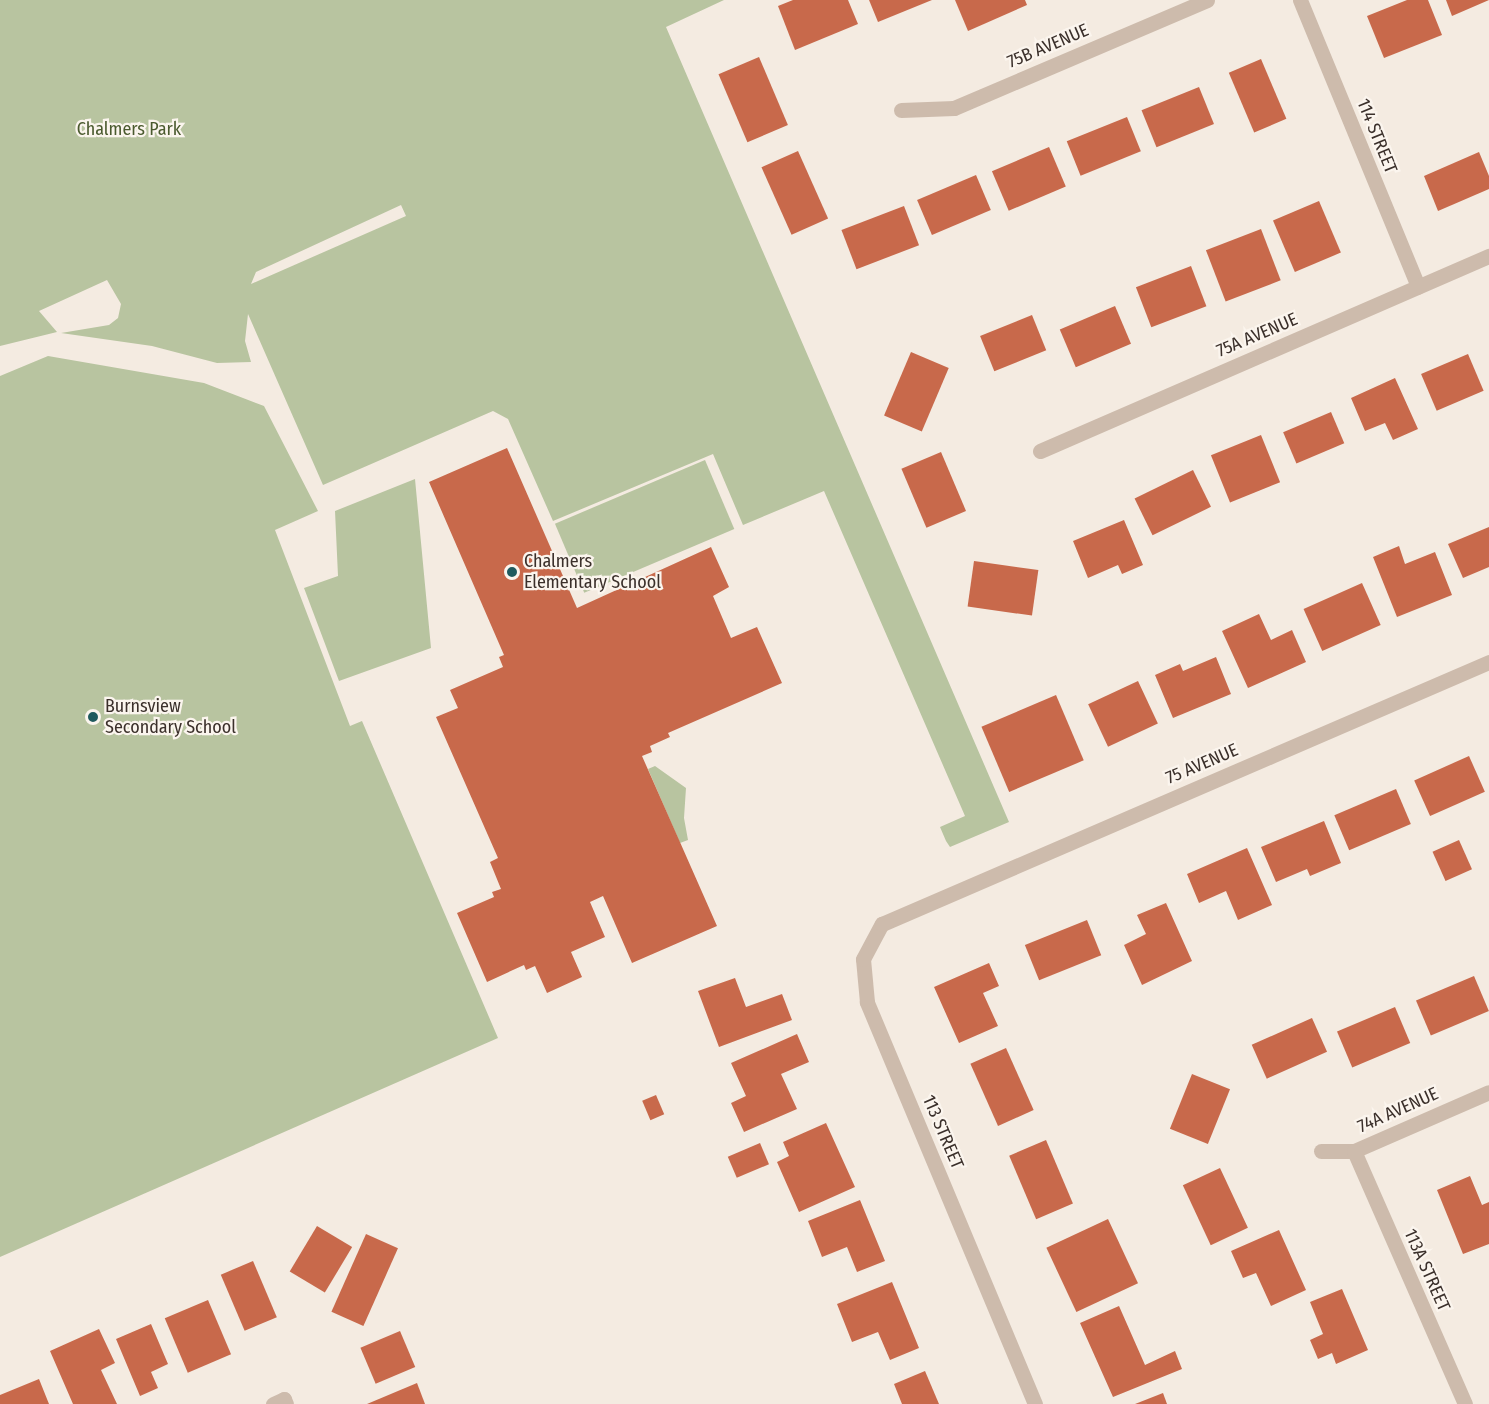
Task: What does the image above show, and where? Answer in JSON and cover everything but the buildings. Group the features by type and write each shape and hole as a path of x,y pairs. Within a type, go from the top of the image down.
{"street":[{"name":"75B AVENUE","path":"901,110 954,108 1207,0"},
{"name":"114 STREET","path":"1300,0 1418,287"},
{"name":"75A AVENUE","path":"1040,451 1489,256"},
{"name":"75 AVENUE","path":"931,901 1489,662"},
{"name":"113 STREET","path":"931,901 882,924 863,959 867,1002 1035,1404"},
{"name":"74A AVENUE","path":"1321,1151 1354,1151 1489,1092"},
{"name":"113A STREET","path":"1354,1151 1465,1404"},
{"path":"273,1404 284,1399 286,1404"}],"green space":[{"name":"Chalmers Park","path":"0,0 724,0 666,27 1009,822 950,847 946,841 940,827 965,816 824,491 743,525 713,454 553,521 508,419 493,411 323,485 248,314 245,341 251,362 217,363 152,346 61,333 109,325 118,318 121,304 107,280 39,311 57,332 0,346","holes":["401,205 406,216 251,284 256,272"]},
{"path":"48,356 204,383 264,406 318,511 275,530 350,726 362,721 498,1038 0,1257 0,376"},
{"path":"705,460 734,529 584,593 555,524"},
{"path":"415,479 431,648 339,681 304,588 338,576 335,511"},
{"path":"655,766 686,788 684,818 688,840 680,843 648,769"}],"place":[{"name":"Chalmers Elementary School","path":"512,572"},
{"name":"Burnsview Secondary School","path":"93,717"}]}
